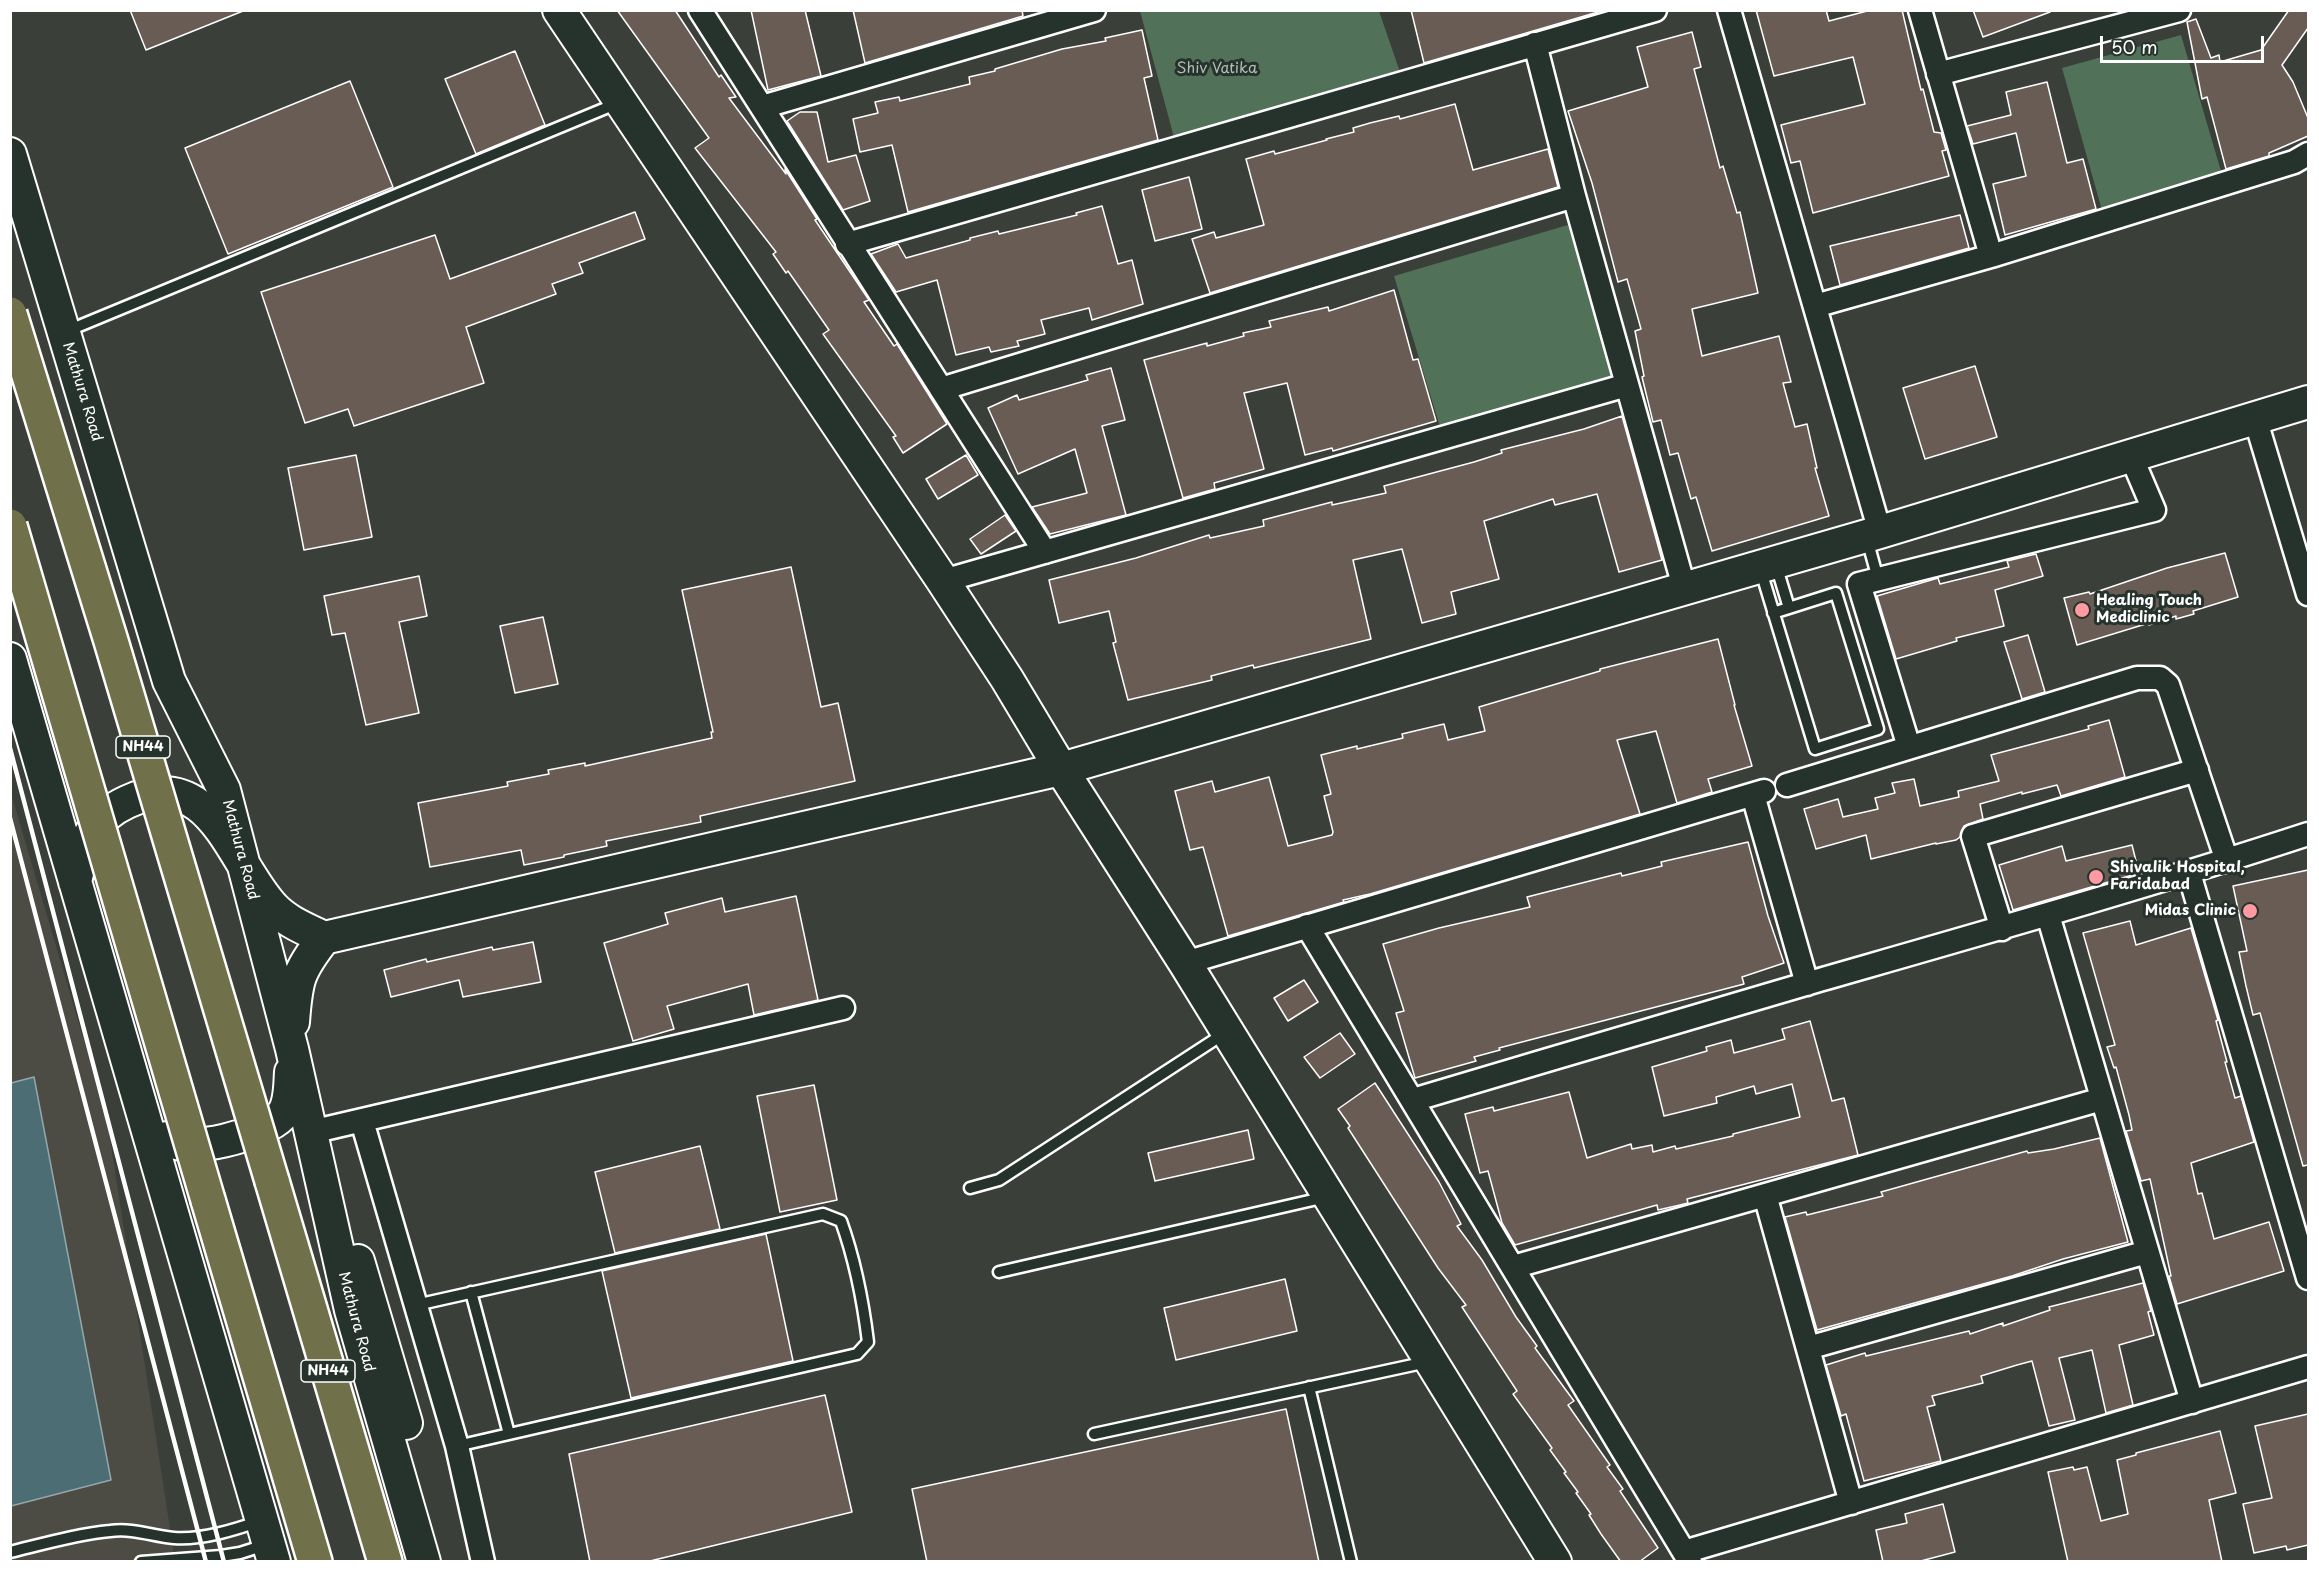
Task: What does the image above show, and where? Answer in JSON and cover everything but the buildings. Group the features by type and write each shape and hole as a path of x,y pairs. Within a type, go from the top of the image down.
{"highway":[{"name":"NH44","path":"10,314 111,641 385,1562"},
{"path":"10,525 315,1562"}],"street":[{"path":"559,10 1007,679 1431,1361 1552,1561"},
{"path":"700,10 1045,552"},
{"path":"762,107 1094,10"},
{"path":"847,244 1655,10"},
{"path":"1729,10 1815,306 1873,534"},
{"path":"1920,10 1991,256"},
{"path":"1938,74 2179,10"},
{"path":"1535,45 1574,196 1684,587"},
{"name":"Mathura Road","path":"10,154 169,681 224,790 292,1049 351,1310 423,1562"},
{"path":"1815,306 1991,256 2294,162 2308,154"},
{"path":"941,388 1574,196"},
{"path":"943,581 1627,385"},
{"path":"75,882 87,836 110,811 139,796 161,794 180,796 198,805 213,817 274,908 291,922 324,938 1061,769 1873,534 2308,402"},
{"path":"2255,418 2308,594"},
{"path":"1909,747 1859,584 2154,510 2131,456"},
{"path":"10,659 162,1178 259,1544"},
{"path":"1787,785 2137,678 2160,678 2168,685 2227,861"},
{"path":"2002,929 1973,836 2197,770"},
{"path":"1185,963 1759,793 1807,984"},
{"path":"1413,1100 2002,929 2189,873 2308,834"},
{"path":"2189,873 2308,1278"},
{"path":"2048,915 2192,1402"},
{"path":"1308,926 1687,1557 1851,1503 2308,1367"},
{"path":"137,1096 159,1132 178,1144 195,1145 231,1139 269,1126 282,1115 289,1100 298,976 324,938"},
{"path":"311,1132 843,1008"},
{"path":"1513,1267 2102,1099"},
{"path":"362,1121 457,1446 483,1562"},
{"path":"1766,1195 1851,1503"},
{"path":"327,1205 343,1215 373,1306 446,1562"},
{"path":"1808,1348 2147,1252"}],"lane":[{"path":"64,332 621,101"},
{"path":"1873,534 1878,579"},
{"path":"1767,564 1789,608"},
{"path":"1767,564 1773,613 1815,749 1878,729 1836,593 1773,613"},
{"path":"970,1188 999,1180 1227,1032"},
{"path":"999,1272 1329,1196"},
{"path":"416,1305 823,1214 841,1221 850,1247 864,1308 868,1342 857,1354 457,1446"},
{"path":"471,1292 509,1434"},
{"path":"1094,1434 1431,1361"},
{"path":"1309,1387 1351,1562"},
{"path":"10,1552 112,1530 147,1532 175,1538 198,1536 259,1544"},
{"path":"198,1536 204,1557"},
{"path":"141,1562 204,1557 259,1544"}],"shaded area":[{"path":"10,790 107,1119 175,1561 11,1561"}],"green space":[{"name":"Shiv Vatika","path":"1140,11 1379,11 1401,75 1175,141"},
{"path":"2181,35 2223,178 2103,214 2062,68"},
{"path":"1568,225 1613,379 1441,430 1394,276"}],"water":[{"path":"34,1077 111,1480 11,1506 11,1083"}],"railway":[{"path":"10,748 224,1562"},
{"path":"10,818 206,1562"}],"place":[{"name":"Healing Touch Mediclinic","path":"2082,610"},
{"name":"Shivalik Hospital, Faridabad","path":"2096,877"},
{"name":"Midas Clinic","path":"2250,911"}]}
